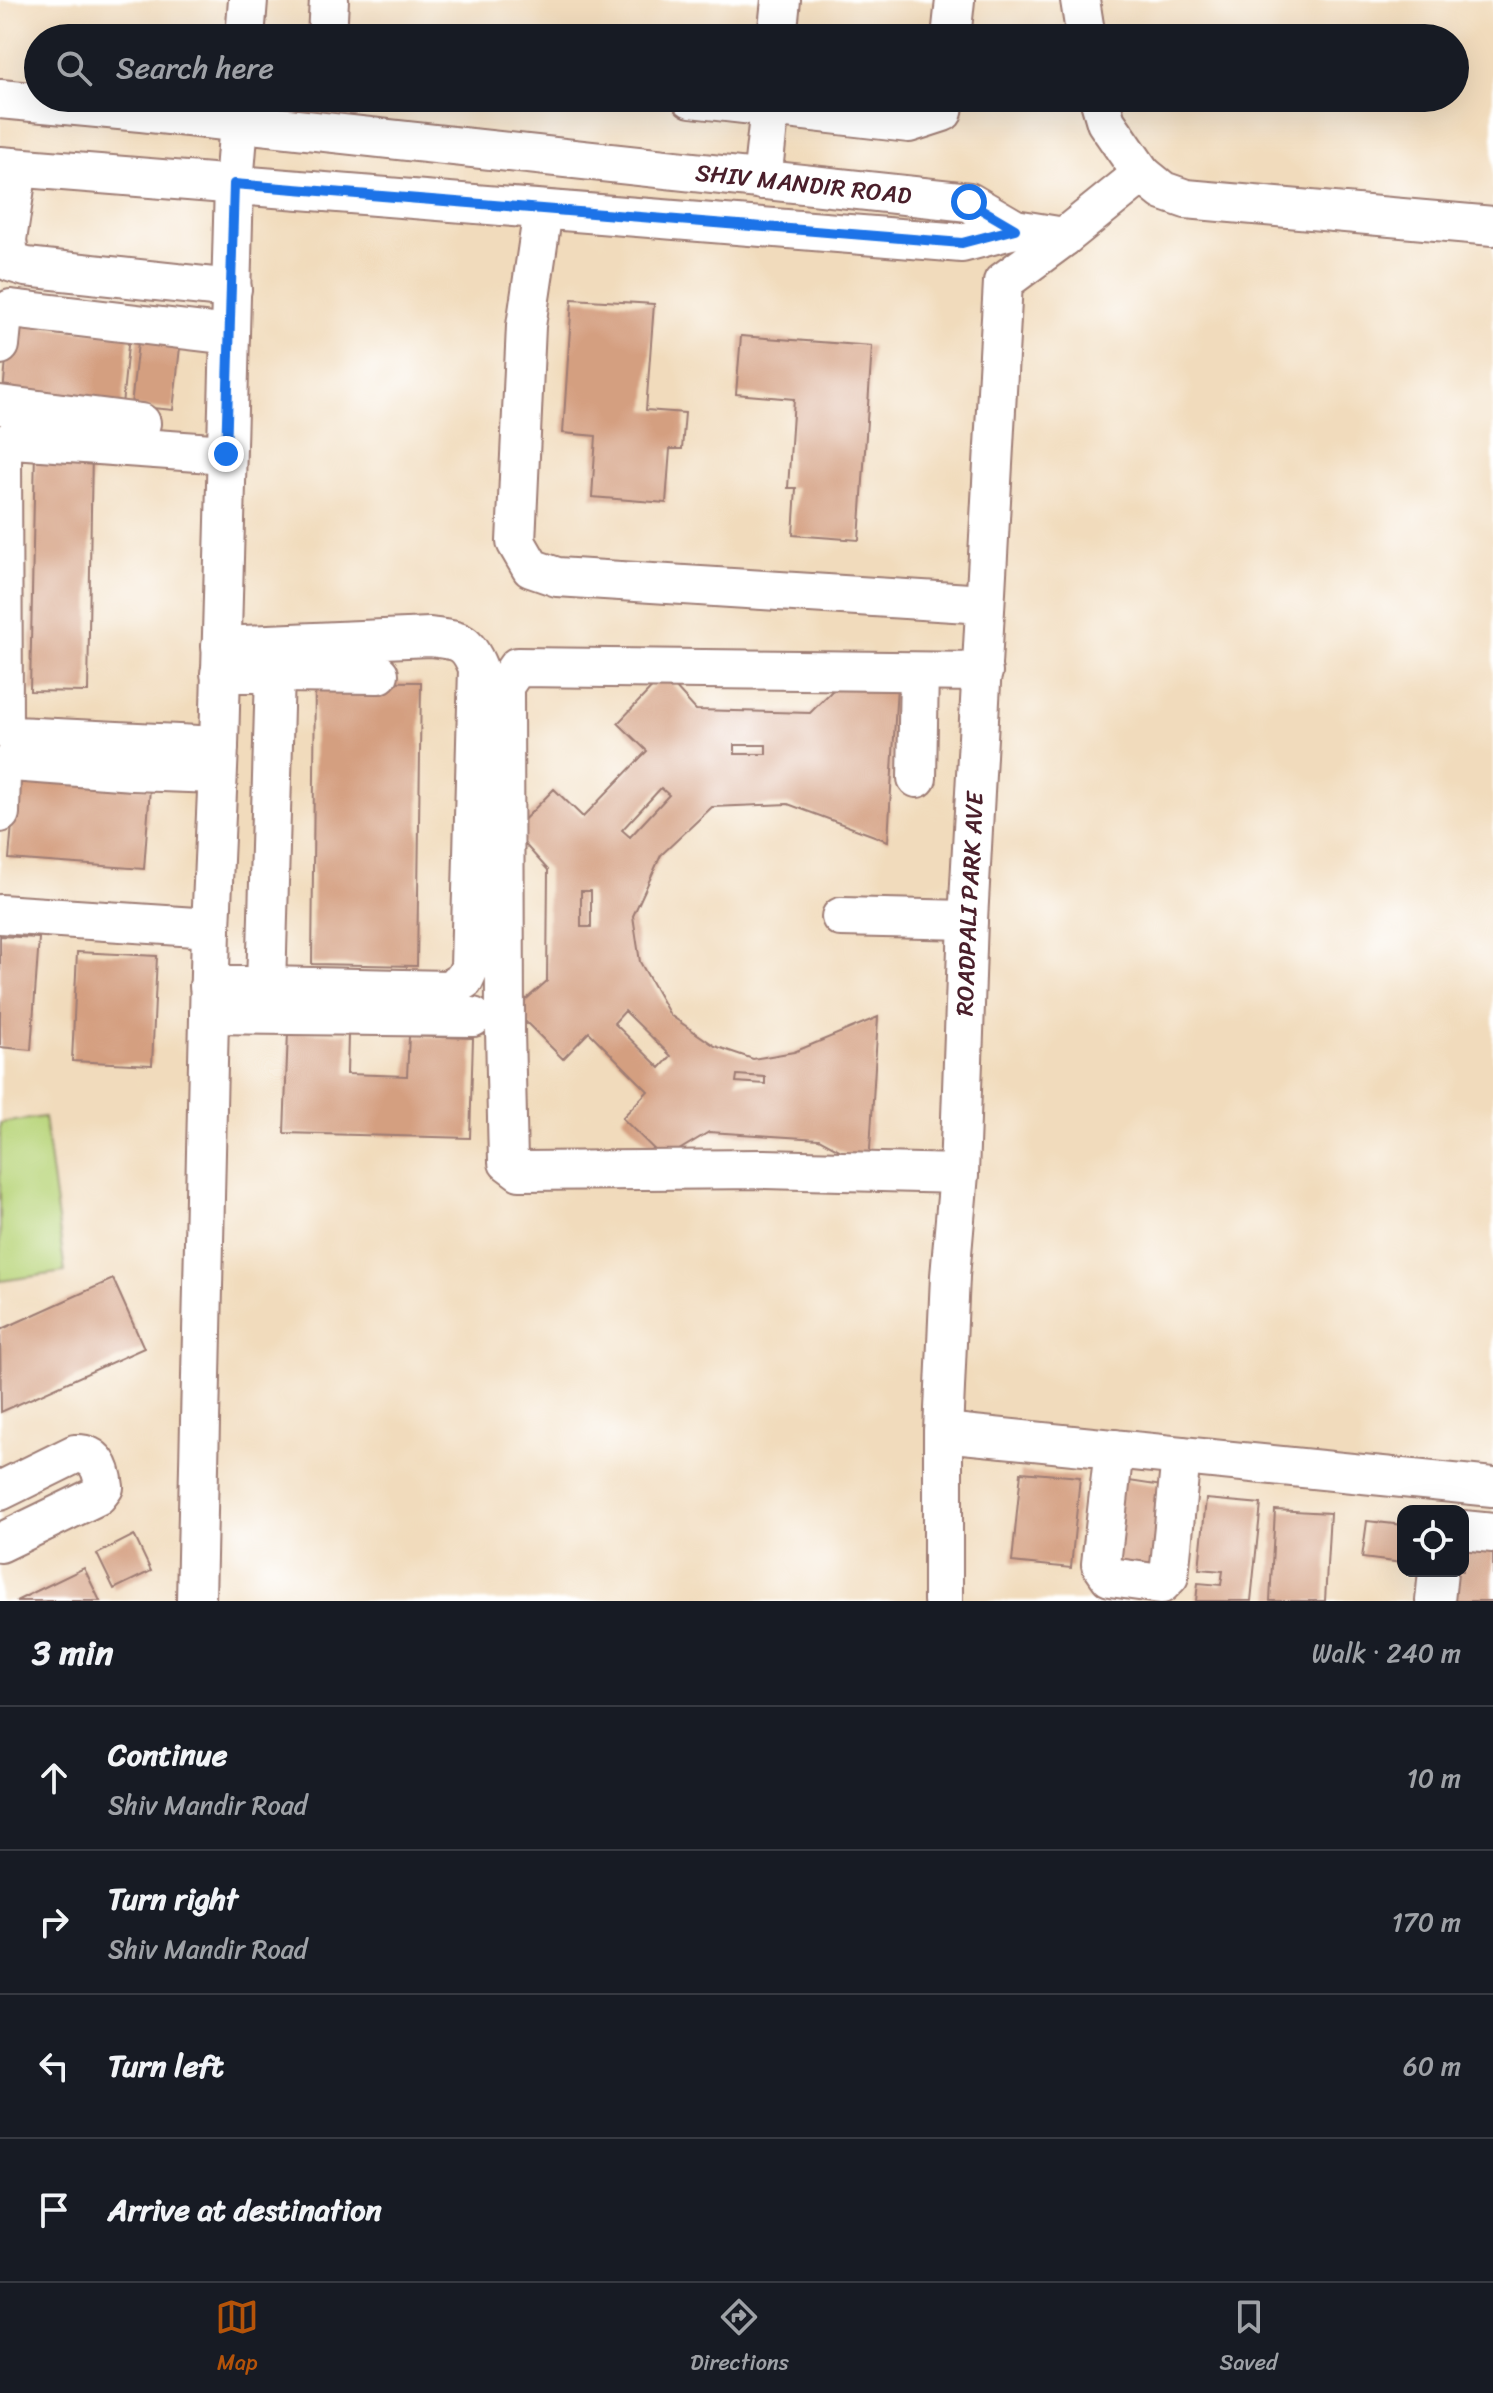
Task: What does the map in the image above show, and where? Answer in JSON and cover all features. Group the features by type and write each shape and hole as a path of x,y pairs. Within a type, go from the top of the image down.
{"street":[{"path":"246,24 248,0"},
{"path":"328,24 329,0"},
{"path":"778,24 781,0"},
{"path":"952,24 955,0"},
{"path":"1080,0 1084,24"},
{"name":"SHIV MANDIR ROAD","path":"0,99 24,100"},
{"path":"196,1601 211,928 234,184 240,112"},
{"name":"SHIV MANDIR ROAD","path":"248,112 762,180 969,202 1015,229"},
{"path":"762,180 770,112"},
{"path":"833,112 909,123 943,112"},
{"path":"1103,112 1106,122 1142,174 1163,191 1186,199 1493,226"},
{"path":"9,167 7,240 10,262 26,267 232,289"},
{"name":"SHIV MANDIR ROAD","path":"9,167 962,243 1015,229"},
{"path":"1015,229 1064,237 1142,174"},
{"path":"543,210 526,326 516,542 531,568 557,577 985,604"},
{"name":"ROADPALI PARK AVE","path":"943,1601 943,1432 950,1276 959,1174 968,920 1003,282 1064,237"},
{"path":"0,345 3,315 11,309 230,335"},
{"path":"0,405 226,443"},
{"path":"217,760 15,736 3,726 2,450 13,439 226,443"},
{"path":"209,1000 266,986 448,990 464,980 470,967 478,668 470,649 454,640 430,637 276,658 220,659"},
{"path":"276,658 379,674"},
{"path":"266,986 276,658"},
{"path":"959,1174 764,1169 520,1171 508,1162 504,686 517,667 983,672"},
{"path":"917,778 919,672"},
{"path":"0,813 1,773 12,762 133,771 217,760"},
{"path":"0,914 211,928"},
{"path":"841,917 968,920"},
{"path":"209,1000 473,1017"},
{"path":"943,1432 1181,1456 1445,1497 1493,1487"},
{"path":"1114,1449 1101,1564 1110,1577 1161,1584 1169,1576 1181,1456"},
{"path":"0,1491 75,1454 87,1454 95,1459 104,1487 97,1496 0,1543"},
{"path":"1469,1531 1493,1533"},
{"path":"1435,1601 1437,1577"}],"green space":[{"path":"44,1117 65,1272 0,1281 0,1123"}],"building":[{"path":"572,299 654,304 646,410 685,413 682,449 670,449 666,503 592,497 596,436 563,433"},
{"path":"9,324 129,336 122,405 3,394"},
{"path":"139,333 181,338 173,410 131,406"},
{"path":"741,336 872,346 859,540 793,535 796,488 788,488 794,399 736,394"},
{"path":"35,449 92,450 88,692 30,691"},
{"path":"664,675 696,710 810,713 842,681 897,685 888,841 788,804 712,807 661,855 633,916 640,962 670,1015 715,1046 753,1059 794,1052 878,1017 869,1166 819,1139 709,1132 664,1159 622,1118 648,1091 589,1032 563,1059 514,1010 547,981 548,870 513,831 554,789 583,817 647,751 618,723","holes":["735,745 766,745 766,754 735,754","661,788 669,795 630,837 622,830","581,891 591,891 591,927 581,927","625,1011 671,1056 660,1068 614,1023","737,1075 765,1077 765,1084 736,1082"]},
{"path":"315,681 421,682 417,966 312,964"},
{"path":"16,777 150,788 144,869 9,859"},
{"path":"0,936 39,938 31,1050 0,1047"},
{"path":"77,952 157,956 152,1065 72,1061"},
{"path":"288,1032 348,1034 347,1074 407,1076 409,1036 473,1038 470,1138 284,1133"},
{"path":"113,1279 144,1348 1,1412 0,1330"},
{"path":"1021,1472 1080,1477 1071,1568 1012,1562"},
{"path":"1116,1479 1169,1487 1157,1571 1104,1564"},
{"path":"1206,1499 1261,1504 1251,1601 1196,1601 1198,1583 1221,1585 1223,1571 1199,1569"},
{"path":"1275,1510 1330,1513 1325,1601 1270,1601"},
{"path":"1367,1521 1397,1524 1397,1562 1362,1558"},
{"path":"134,1535 151,1571 114,1589 97,1554"},
{"path":"1469,1539 1493,1542 1493,1601 1448,1601 1451,1584 1456,1584 1454,1577 1469,1577"},
{"path":"84,1568 100,1601 16,1601"}],"route":[{"path":"226,454 234,184 962,243 1015,229 969,202"}]}
